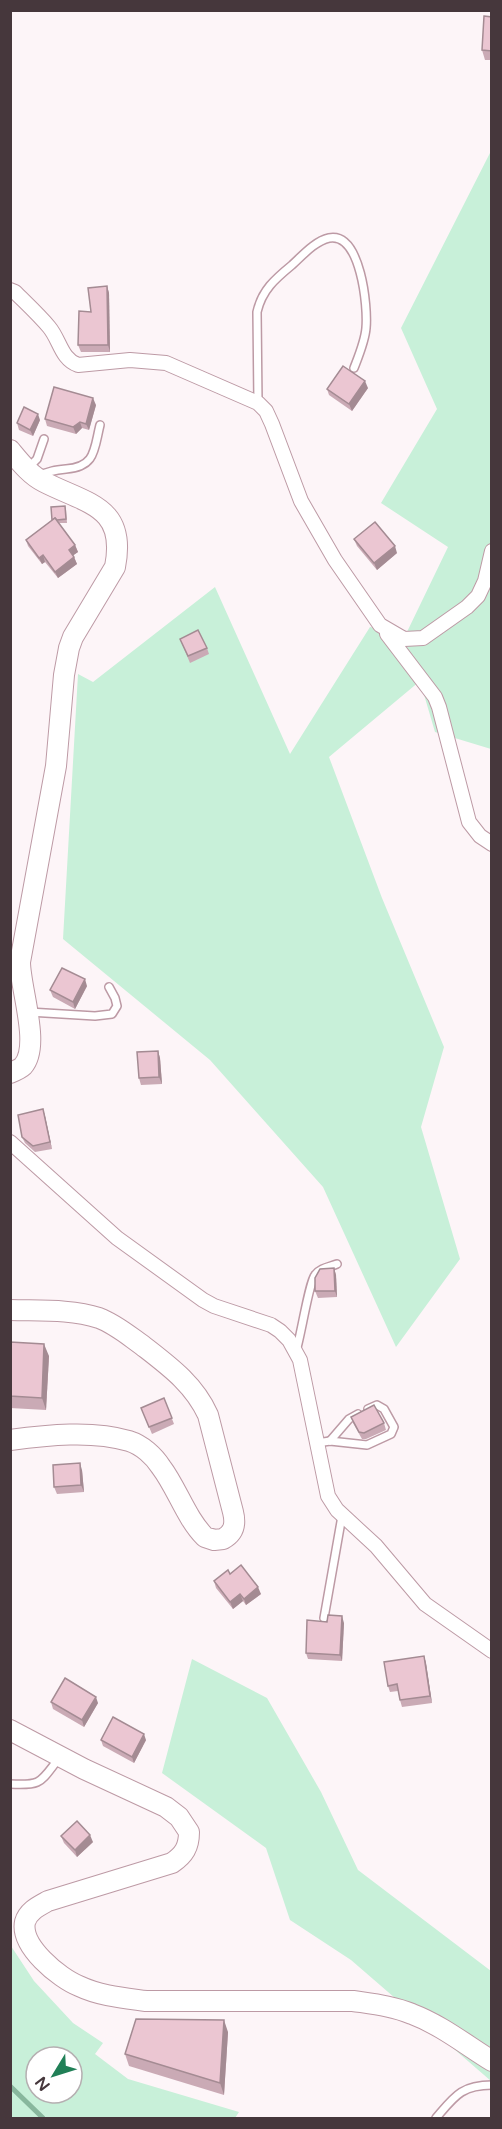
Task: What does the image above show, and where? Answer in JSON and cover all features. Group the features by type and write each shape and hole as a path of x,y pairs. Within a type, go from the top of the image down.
{"main road":[{"path":"10,450 31,473 98,507 109,517 114,529 117,554 115,567 73,637 66,660 56,766 20,962 30,1045 28,1057 21,1068 10,1073"},
{"path":"10,1310 54,1311 98,1318 121,1330 184,1379 203,1402 208,1415 234,1512 233,1529 224,1539 214,1540 205,1537 160,1466 143,1448 129,1441 85,1434 10,1440"},
{"path":"10,1730 60,1757 165,1807 179,1817 189,1832 186,1849 172,1863 48,1901 30,1912 25,1921 29,1941 39,1957 59,1975 78,1986 113,1997 146,2001 353,2001 383,2005 412,2014 442,2029 492,2061"}],"street":[{"path":"10,290 15,292 51,329 66,358 71,362 78,365 130,360 166,363 258,403 266,411 301,501 335,560 440,706 469,822 480,836 492,844"},
{"path":"380,625 404,639 423,638 467,607 478,596 485,581 492,551"},
{"path":"10,1142 117,1238 203,1300 214,1306 271,1325 280,1331 296,1351 300,1360 324,1442 328,1496 342,1516 376,1546 425,1604 492,1651"}],"lane":[{"path":"258,403 256,312 259,301 273,281 318,243 328,238 336,238 348,245 359,269 367,309 366,331 354,368"},
{"path":"44,439 31,473 79,468 84,466 94,451 100,425"},
{"path":"27,1012 95,1016 112,1014 117,1006 109,987"},
{"path":"296,1351 312,1280 320,1270 337,1264"},
{"path":"377,1405 384,1408 394,1427 391,1434 367,1445 324,1442 349,1419 377,1405"},
{"path":"324,1618 342,1516"},
{"path":"10,1784 32,1785 38,1782 60,1757"},
{"path":"436,2118 456,2094 477,2085 492,2085"}],"green space":[{"path":"491,151 491,749 435,732 420,681 329,757 382,898 444,1047 421,1127 460,1259 396,1347 323,1187 210,1060 63,939 78,674 93,682 215,587 290,754 370,627 406,634 448,547 381,503 437,409 401,328"},
{"path":"192,1659 267,1698 321,1792 358,1870 491,1971 491,2081 351,1960 290,1920 266,1848 162,1773"},
{"path":"11,1946 34,1981 73,2023 103,2043 95,2054 128,2079 239,2112 235,2118 11,2118"}],"building":[{"path":"484,16 492,17 492,51 482,50"},
{"path":"107,286 108,345 78,345 79,311 91,312 88,288"},
{"path":"343,366 365,381 349,404 327,389"},
{"path":"54,387 93,398 86,424 80,422 73,427 45,419"},
{"path":"24,407 38,414 30,430 17,423"},
{"path":"65,506 66,519 52,520 51,507"},
{"path":"55,518 75,545 69,550 74,557 55,572 43,555 39,558 26,540"},
{"path":"375,522 395,546 374,563 354,539"},
{"path":"198,630 207,648 188,656 180,639"},
{"path":"62,968 85,979 73,1002 50,990"},
{"path":"158,1051 159,1077 139,1078 137,1052"},
{"path":"43,1109 50,1142 33,1146 22,1137 18,1115"},
{"path":"334,1268 335,1291 315,1291 315,1278 320,1269"},
{"path":"10,1342 44,1344 42,1398 10,1396"},
{"path":"164,1398 172,1418 149,1427 141,1408"},
{"path":"374,1405 384,1423 364,1433 359,1432 351,1417"},
{"path":"80,1463 81,1485 54,1487 53,1465"},
{"path":"241,1565 258,1587 244,1599 240,1594 230,1602 214,1581 228,1570 230,1574"},
{"path":"328,1615 342,1616 340,1655 306,1653 307,1620 327,1622"},
{"path":"424,1656 430,1696 400,1700 397,1684 388,1686 384,1662"},
{"path":"65,1678 96,1697 82,1720 51,1702"},
{"path":"113,1717 144,1734 132,1757 101,1740"},
{"path":"77,1821 90,1835 75,1850 61,1836"},
{"path":"136,2019 224,2020 220,2083 125,2054"}],"waterway":[{"path":"10,2086 43,2118"}]}
